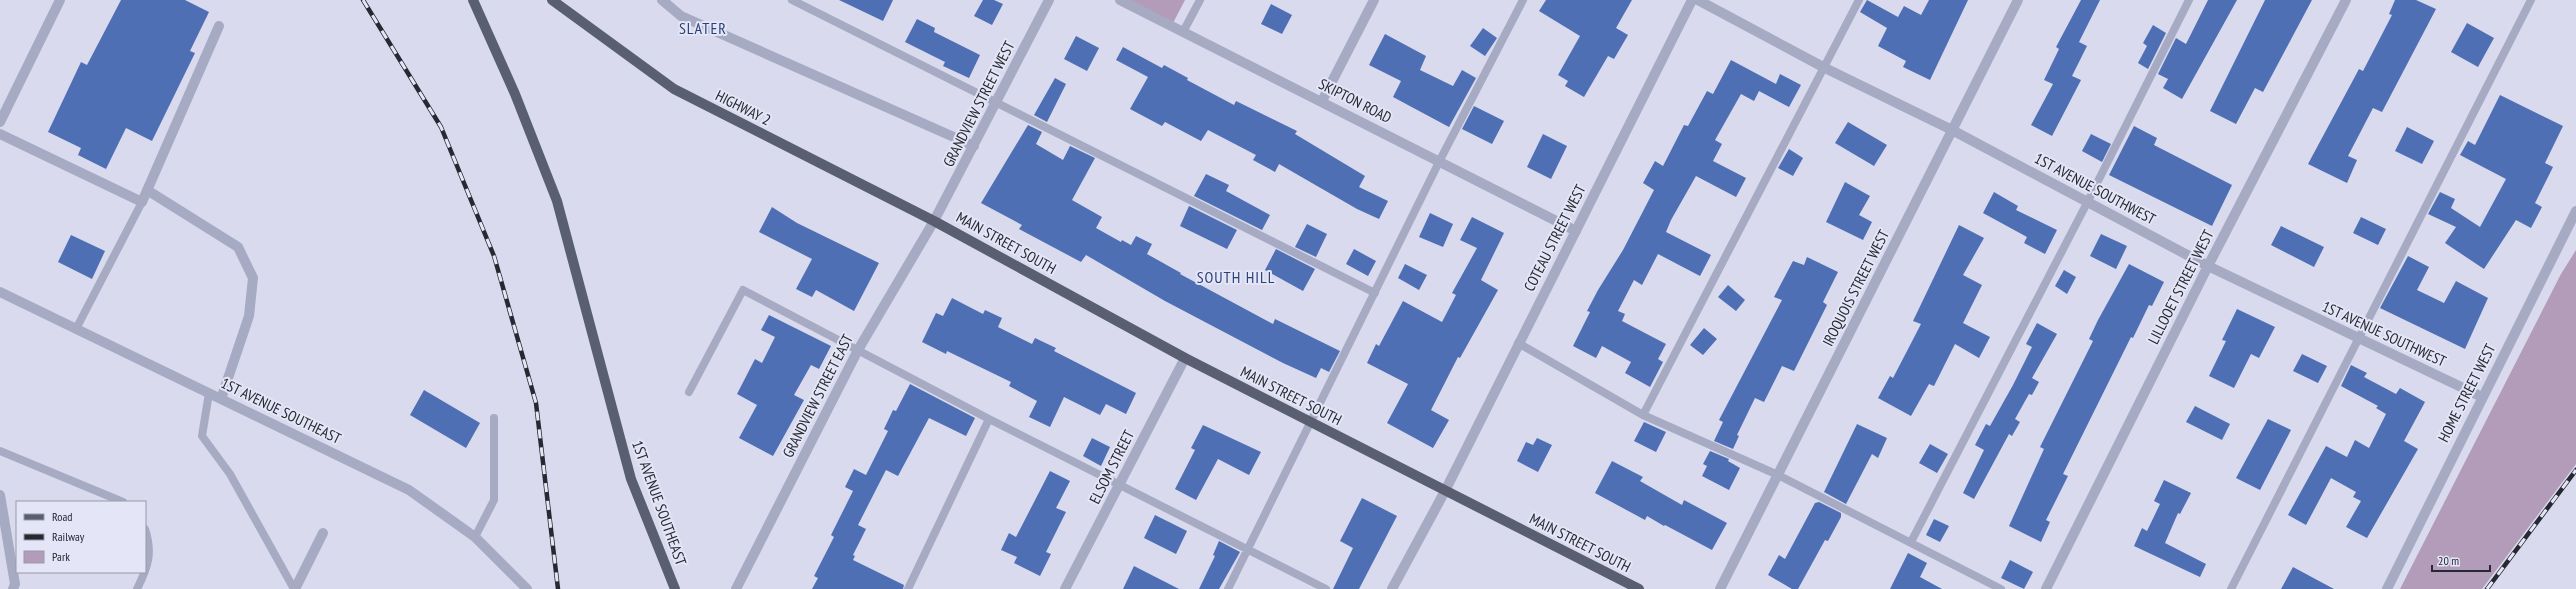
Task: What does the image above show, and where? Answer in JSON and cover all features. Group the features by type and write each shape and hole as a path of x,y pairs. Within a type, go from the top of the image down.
{"main road":[{"name":"1ST AVENUE SOUTHEAST","path":"473,0 515,94 557,201 631,479 675,589"},
{"name":"HIGHWAY 2","path":"552,0 674,89 934,222"},
{"name":"MAIN STREET SOUTH","path":"934,222 1185,358 1639,589"}],"street":[{"path":"0,122 60,0"},
{"path":"662,0 681,16 974,146"},
{"name":"GRANDVIEW STREET WEST","path":"934,222 1049,0"},
{"name":"SKIPTON ROAD","path":"1120,0 1440,160 1576,231"},
{"path":"1322,101 1374,0"},
{"name":"COTEAU STREET WEST","path":"1392,589 1445,491 1518,343 1692,0"},
{"name":"1ST AVENUE SOUTHWEST","path":"1698,0 1825,68 1952,130 2208,266 2482,397"},
{"name":"IROQUOIS STREET WEST","path":"1720,589 2018,0"},
{"name":"LILLOOET STREET WEST","path":"2046,589 2208,266 2346,0"},
{"path":"0,134 142,202 219,26"},
{"path":"147,190 238,247 252,278 248,316 221,398"},
{"name":"HOME STREET WEST","path":"2387,589 2576,211"},
{"name":"GRANDVIEW STREET EAST","path":"736,589 858,350 934,222"},
{"name":"1ST AVENUE SOUTHEAST","path":"2,295 221,398 409,490 475,537 527,589"},
{"name":"ELSOM STREET","path":"1066,589 1185,358"},
{"path":"0,495 15,584 13,589"},
{"path":"295,589 323,533"}],"lane":[{"path":"792,0 1375,293"},
{"path":"1183,32 1200,0"},
{"path":"1228,589 1440,160 1523,0"},
{"path":"1643,415 1825,68 1859,0"},
{"path":"1911,542 2088,201 2189,0"},
{"path":"2231,589 2531,0"},
{"path":"76,329 142,202"},
{"path":"689,392 743,290 989,419 1326,589"},
{"path":"1518,343 1643,415 1778,475 2001,589"},
{"path":"209,393 202,436 230,474 295,589"},
{"path":"475,537 494,500 494,418"},
{"path":"908,589 989,419"},
{"path":"0,451 121,501"},
{"path":"146,532 151,546 146,572"},
{"path":"137,589 145,573"}],"green space":[{"path":"1130,0 1185,0 1173,23"},
{"path":"2576,250 2576,464 2482,589 2400,589 2561,274"}],"building":[{"path":"121,0 185,0 209,12 190,51 195,53 152,141 126,128 106,169 78,155 81,148 48,132 81,62 87,65"},
{"path":"839,0 893,0 883,21"},
{"path":"983,0 994,0 1003,4 992,25 974,16"},
{"path":"1546,0 1632,0 1616,28 1628,35 1614,59 1608,56 1584,97 1565,86 1568,81 1558,75 1580,36 1539,11"},
{"path":"1867,0 1898,17 1904,6 1921,15 1929,0 1968,0 1930,80 1903,67 1906,61 1878,46 1887,28 1860,12"},
{"path":"2081,0 2100,0 2079,42 2087,46 2072,76 2081,80 2052,136 2031,125 2053,84 2044,80 2059,49 2056,47"},
{"path":"2208,0 2237,0 2182,99 2163,88 2168,79 2158,74 2176,38 2186,44"},
{"path":"2265,0 2312,0 2263,92 2255,88 2236,124 2210,111"},
{"path":"2395,0 2416,0 2436,9 2382,112 2373,108 2348,156 2357,160 2347,183 2308,164 2359,69 2363,71 2392,15 2389,14"},
{"path":"1271,4 1292,15 1282,34 1261,24"},
{"path":"917,19 935,28 934,32 980,55 969,78 943,66 945,62 905,42"},
{"path":"2467,23 2494,38 2478,67 2451,52"},
{"path":"2153,25 2166,33 2148,69 2138,63 2147,46 2143,43"},
{"path":"1483,28 1497,38 1485,56 1470,46"},
{"path":"1385,34 1426,56 1420,70 1453,86 1462,70 1476,78 1449,127 1393,97 1401,81 1369,65"},
{"path":"1076,36 1099,48 1087,71 1064,59"},
{"path":"1123,47 1162,68 1164,65 1188,78 1187,80 1234,105 1236,101 1297,131 1295,134 1365,176 1359,187 1388,201 1379,219 1357,209 1279,164 1275,172 1253,160 1256,155 1208,130 1201,141 1165,122 1162,126 1130,109 1148,77 1116,60"},
{"path":"1731,60 1776,84 1780,74 1801,85 1789,107 1759,91 1754,101 1741,94 1715,140 1722,144 1713,161 1746,178 1736,197 1696,176 1671,220 1666,232 1711,255 1700,276 1658,254 1642,285 1634,280 1618,311 1625,314 1622,321 1666,344 1658,359 1663,362 1650,387 1625,373 1631,362 1602,346 1596,358 1573,346 1590,312 1587,311 1598,290 1623,250 1654,190 1643,183 1655,161 1663,166 1684,125 1688,126 1707,91 1713,94"},
{"path":"1055,78 1066,84 1047,122 1034,115"},
{"path":"2500,95 2563,126 2545,163 2553,167 2535,203 2542,207 2531,228 2516,220 2484,269 2445,243 2456,227 2428,214 2440,192 2455,199 2451,208 2480,227 2506,179 2460,155 2468,141 2475,145"},
{"path":"1474,106 1504,121 1492,144 1462,129"},
{"path":"1848,122 1887,145 1874,166 1835,143"},
{"path":"1028,125 1042,132 1036,144 1063,160 1070,146 1095,158 1072,200 1102,217 1096,228 1121,242 1122,240 1131,245 1136,236 1152,244 1147,254 1181,273 1180,274 1273,324 1275,319 1340,351 1329,372 1321,368 1316,378 1283,363 1165,301 1086,255 1081,262 1019,229 1022,225 981,203"},
{"path":"2134,126 2157,138 2154,145 2232,185 2212,226 2109,175"},
{"path":"2407,127 2434,141 2422,164 2395,151"},
{"path":"1543,134 1567,146 1551,179 1527,167"},
{"path":"2091,134 2111,144 2102,162 2082,151"},
{"path":"1789,149 1803,158 1793,176 1778,168"},
{"path":"1206,174 1229,185 1226,191 1270,215 1262,230 1194,196"},
{"path":"1845,182 1870,196 1859,215 1872,222 1863,240 1826,222"},
{"path":"1994,192 2018,206 2016,210 2057,230 2045,254 2024,243 2027,237 1983,213"},
{"path":"1189,206 1237,230 1227,249 1180,226"},
{"path":"772,207 797,223 879,263 854,311 816,290 812,297 796,289 812,259 759,232"},
{"path":"1430,213 1453,224 1443,247 1419,237"},
{"path":"1472,217 1504,233 1481,280 1498,290 1460,358 1458,357 1431,410 1449,420 1433,448 1387,423 1408,384 1367,363 1376,344 1379,346 1403,301 1442,322 1456,295 1452,293 1477,248 1460,240"},
{"path":"2361,217 2386,229 2378,245 2353,233"},
{"path":"1307,224 1327,234 1316,257 1295,247"},
{"path":"1959,225 1984,238 1963,275 1982,285 1963,323 1990,337 1979,358 1955,344 1934,386 1929,384 1911,416 1878,398 1890,376 1893,378 1921,324 1913,321"},
{"path":"2281,226 2324,247 2314,267 2271,245"},
{"path":"2101,234 2127,246 2116,269 2090,256"},
{"path":"71,235 105,251 92,279 58,262"},
{"path":"1276,249 1315,269 1303,291 1265,270"},
{"path":"1354,249 1376,261 1368,276 1346,264"},
{"path":"2408,256 2429,267 2417,290 2444,303 2456,281 2488,298 2465,349 2380,308"},
{"path":"1807,257 1838,272 1823,302 1827,305 1794,371 1782,366 1764,402 1755,398 1737,435 1739,436 1733,449 1714,441 1723,422 1719,420 1782,300 1774,297 1793,261 1804,265"},
{"path":"1405,264 1427,275 1419,290 1398,278"},
{"path":"2129,264 2164,282 2152,306 2149,305 2133,338 2131,337 2063,474 2068,476 2046,520 2050,522 2041,542 2009,526 2044,449 2040,447 2093,341 2089,339"},
{"path":"2064,270 2076,277 2067,294 2055,286"},
{"path":"1728,285 1745,300 1736,311 1718,297"},
{"path":"952,298 983,314 985,310 1002,318 998,327 1032,344 1035,338 1056,348 1054,351 1136,393 1126,414 1106,404 1100,415 1064,397 1050,427 1029,417 1037,401 1009,386 1011,382 947,351 946,354 922,342 936,313 943,316"},
{"path":"2237,309 2275,327 2259,358 2251,354 2234,388 2209,376 2226,341 2222,340"},
{"path":"769,315 831,346 819,369 811,365 794,395 804,400 773,456 739,438 757,405 737,394 755,359 762,363 775,337 761,330"},
{"path":"2037,323 2057,334 2032,378 2039,382 2032,395 2029,394 2015,419 2020,422 2012,436 2009,434 1974,499 1963,493 1984,450 1975,445 1986,424 1990,426 2013,385 2032,347 2026,344"},
{"path":"1704,328 1717,339 1703,355 1690,345"},
{"path":"2302,354 2327,366 2318,383 2293,371"},
{"path":"2351,365 2367,373 2364,377 2396,394 2400,388 2425,402 2404,441 2418,449 2367,538 2346,527 2361,501 2353,497 2356,492 2331,478 2306,525 2288,515 2326,446 2347,457 2355,440 2369,448 2386,414 2376,408 2378,406 2341,386"},
{"path":"910,384 975,418 966,436 929,418 898,476 886,470 858,525 866,529 853,555 855,556 853,560 904,585 903,589 812,589 818,578 814,576 834,537 831,535 853,491 845,487 854,469 866,475 888,431 884,429 893,410 896,411"},
{"path":"424,390 480,423 466,448 410,415"},
{"path":"2195,406 2230,424 2222,440 2186,422"},
{"path":"2268,419 2291,430 2260,490 2236,478"},
{"path":"1644,422 1666,432 1656,452 1634,441"},
{"path":"1857,424 1887,438 1878,458 1872,454 1846,504 1824,492"},
{"path":"1203,425 1261,452 1249,475 1218,459 1196,500 1175,489 1195,450 1191,448"},
{"path":"1092,438 1110,447 1101,466 1083,456"},
{"path":"1537,438 1552,445 1538,472 1517,461 1526,442 1533,445"},
{"path":"1930,444 1948,454 1937,473 1919,463"},
{"path":"1710,451 1729,459 1728,461 1740,468 1729,490 1702,476 1707,466 1703,464"},
{"path":"1612,461 1643,477 1640,481 1682,505 1684,500 1727,523 1712,550 1647,516 1645,520 1595,493"},
{"path":"1050,471 1070,481 1056,508 1066,512 1046,552 1051,554 1040,576 1014,563 1017,557 1001,550 1009,533 1016,537"},
{"path":"2164,480 2191,493 2180,514 2178,513 2165,543 2206,564 2200,577 2134,546 2142,528 2147,531 2160,504 2154,501"},
{"path":"1362,498 1397,516 1359,589 1333,589 1353,548 1340,541"},
{"path":"1819,502 1841,513 1841,517 1828,541 1825,540 1798,589 1792,589 1768,575 1779,555 1785,559 1815,503"},
{"path":"1155,515 1187,531 1176,554 1144,538"},
{"path":"1934,519 1949,526 1940,542 1926,535"},
{"path":"1219,541 1240,552 1219,589 1199,589 1215,556 1213,555"},
{"path":"1908,553 1927,563 1920,577 1942,589 1890,589"},
{"path":"2010,560 2033,572 2024,589 2001,578"},
{"path":"1134,566 1179,589 1123,589"},
{"path":"2293,567 2334,589 2281,589"}],"railway":[{"path":"363,0 441,127 494,256 536,403 558,589"},
{"path":"2487,589 2576,470"}],"district":[{"name":"SLATER","path":"703,28"},
{"name":"SOUTH HILL","path":"1236,277"}]}
